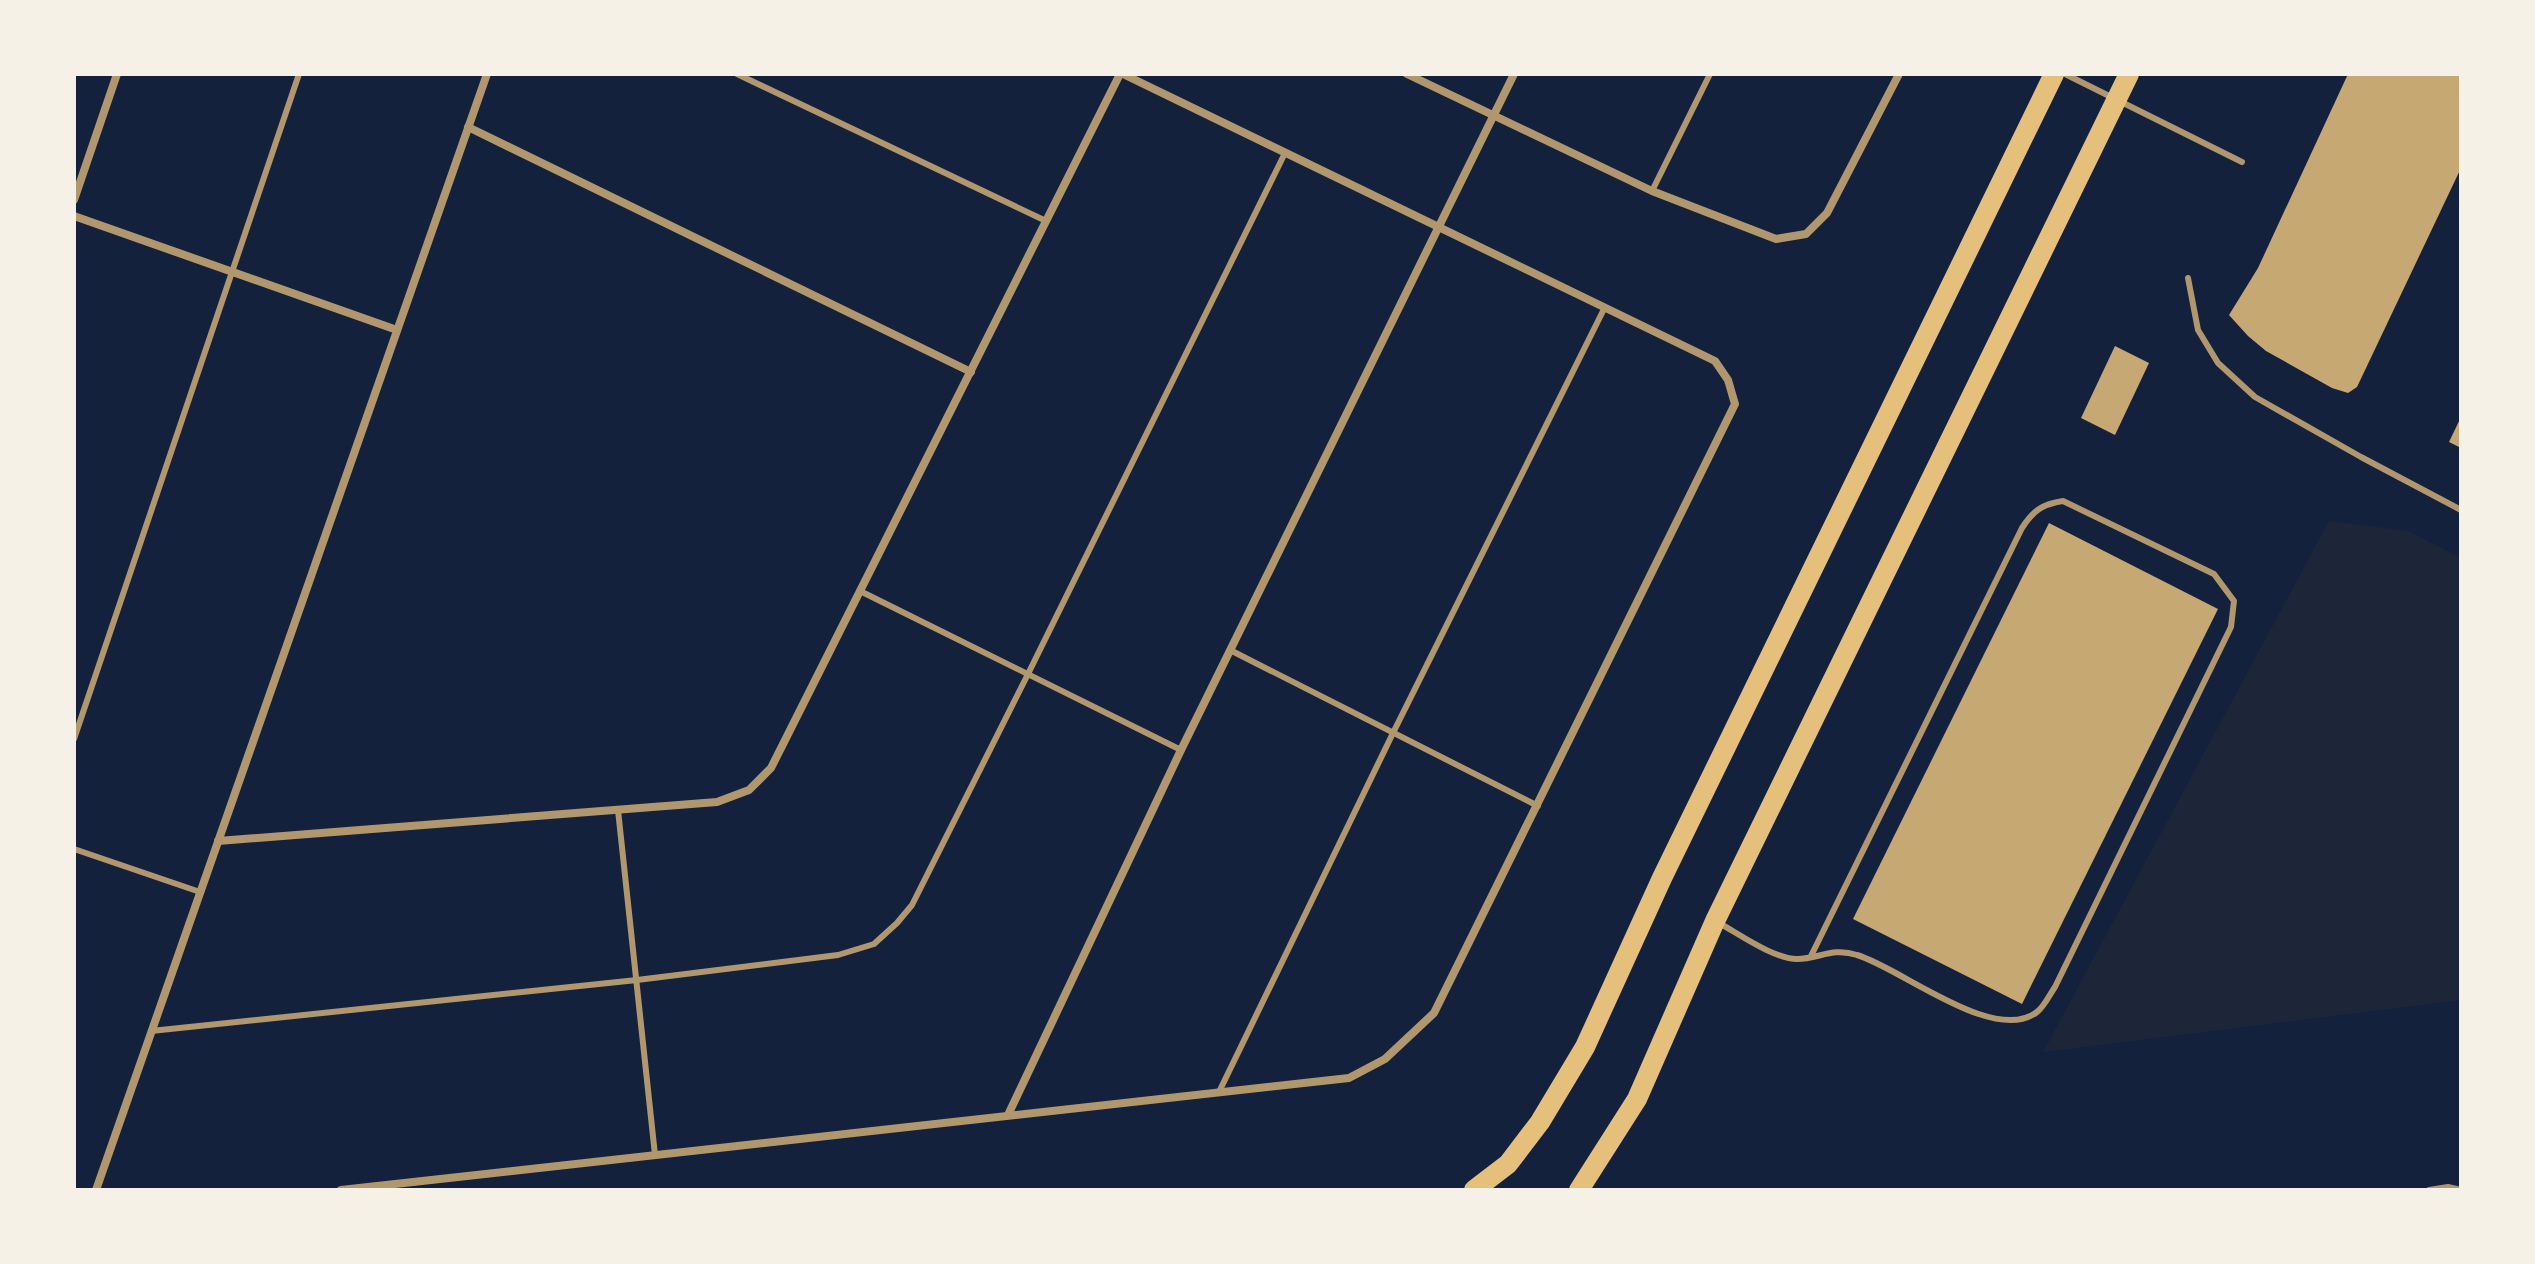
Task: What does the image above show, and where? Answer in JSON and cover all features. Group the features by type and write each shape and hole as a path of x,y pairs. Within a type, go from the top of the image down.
{"main road":[{"path":"1474,1190 1508,1164 1540,1122 1585,1047 1662,878 2054,74"},
{"path":"1579,1190 1637,1099 1715,921 2129,74"}],"street":[{"path":"74,200 117,74"},
{"path":"96,1190 487,74"},
{"path":"218,841 717,802 749,790 771,768 1121,74 1715,361 1728,380 1735,404 1434,1013 1385,1059 1349,1078 341,1190"},
{"path":"1407,74 1652,191 1776,239 1806,234 1827,213 1899,74"},
{"path":"1008,1115 1181,750 1514,74"},
{"path":"468,127 971,372"},
{"path":"74,216 397,330"}],"lane":[{"path":"74,739 299,74"},
{"path":"737,74 1046,221"},
{"path":"1652,191 1710,74"},
{"path":"2065,74 2242,162"},
{"path":"151,1031 637,980 838,955 874,944 912,905 1285,153"},
{"path":"2188,278 2198,330 2218,363 2255,397 2461,510"},
{"path":"1219,1092 1605,307"},
{"path":"1715,921 1779,955 1797,959 1811,956 1834,950 1858,955 1980,1016 2010,1021 2037,1012 2055,987 2231,627 2234,601 2214,574 2063,501 2047,503 2033,512 2022,528 1811,956"},
{"path":"860,591 1181,750"},
{"path":"1230,650 1538,806"},
{"path":"618,810 655,1155"},
{"path":"74,849 200,892"},
{"path":"2429,1190 2448,1187 2461,1190"}],"shaded area":[{"path":"2329,521 2409,531 2461,558 2461,1000 2043,1052"}],"building":[{"path":"2348,74 2461,74 2461,168 2357,387 2348,393 2332,388 2266,351 2229,315 2258,268"},
{"path":"2115,346 2149,363 2115,435 2081,418"},
{"path":"2461,417 2461,448 2449,442"},
{"path":"2049,523 2218,609 2022,1004 1853,919"}]}
